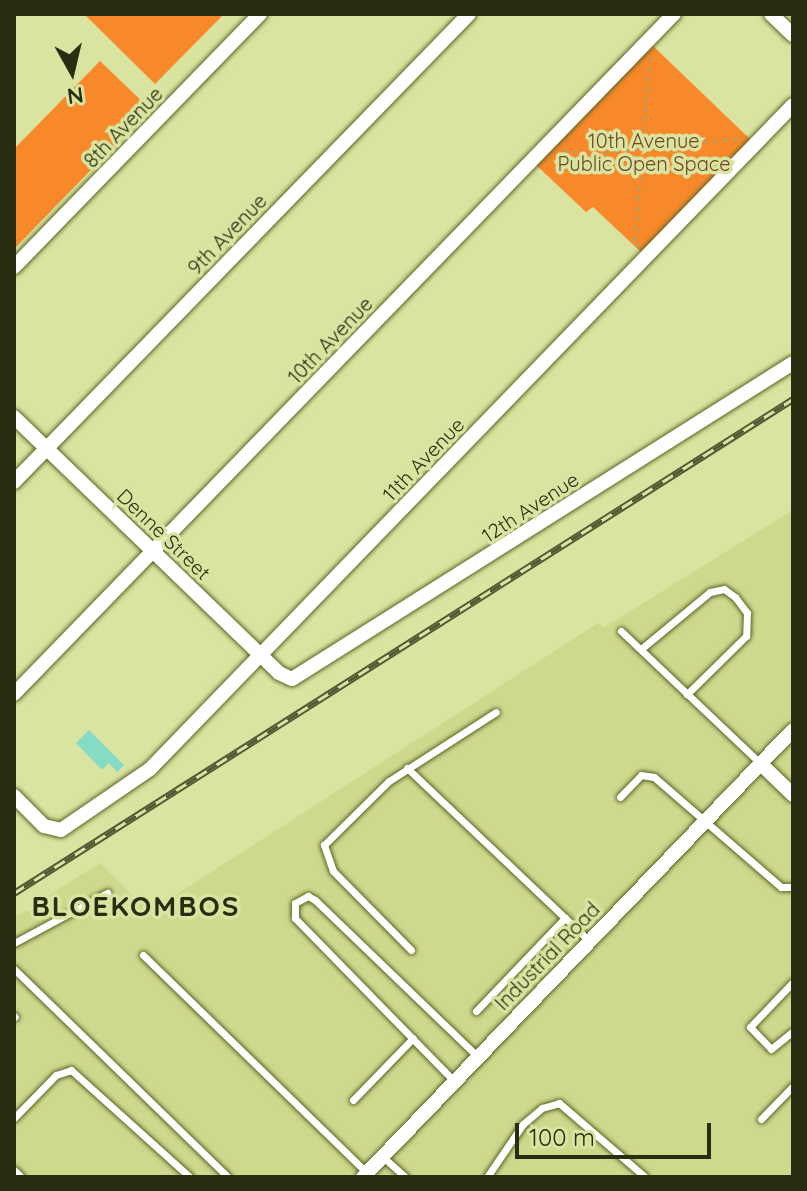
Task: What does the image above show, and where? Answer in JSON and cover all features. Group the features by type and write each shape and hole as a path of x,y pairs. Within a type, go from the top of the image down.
{"street":[{"name":"8th Avenue","path":"14,267 260,14"},
{"name":"9th Avenue","path":"14,482 469,14"},
{"name":"10th Avenue","path":"14,694 674,14"},
{"path":"771,14 793,35"},
{"name":"11th Avenue","path":"14,796 44,826 70,827 150,769 793,105"},
{"name":"12th Avenue","path":"287,678 301,676 793,363"},
{"name":"Denne Street","path":"14,417 287,678"},
{"name":"Industrial Road","path":"365,1175 793,730"},
{"path":"760,763 793,795"}],"lane":[{"path":"641,649 710,592 724,589 735,597 747,613 746,636 687,694"},
{"path":"621,631 760,763"},
{"path":"411,950 333,871 324,855 333,830 407,768 496,712"},
{"path":"407,768 589,941"},
{"path":"620,797 641,775 650,776 781,887 793,887"},
{"path":"14,943 107,893"},
{"path":"454,1081 295,918 293,906 300,899 315,900 478,1057"},
{"path":"476,1011 565,918"},
{"path":"143,955 365,1175"},
{"path":"14,969 228,1177"},
{"path":"793,982 750,1027 771,1049 793,1031"},
{"path":"353,1100 413,1038"},
{"path":"14,1118 56,1075 71,1070 190,1177"},
{"path":"761,1119 793,1086"},
{"path":"487,1177 523,1124 542,1108 559,1103 645,1177"},
{"path":"383,1157 405,1177"},
{"path":"14,1170 21,1177"}],"path":[{"path":"648,42 651,50 635,241 648,256"},
{"path":"547,145 594,154 731,140 755,145"}],"shaded area":[{"path":"793,510 793,1177 14,1177 14,917 100,863 149,912 598,623 603,628"}],"green space":[{"path":"84,14 224,14 155,84"},
{"name":"10th Avenue Public Open Space","path":"652,45 751,140 642,253 593,207 586,212 536,165"},
{"path":"100,61 150,109 14,249 14,149"}],"building":[{"path":"89,730 124,765 117,772 109,763 102,770 76,743"}],"railway":[{"path":"14,893 793,399"}],"district":[{"name":"BLOEKOMBOS","path":"136,906"}]}
